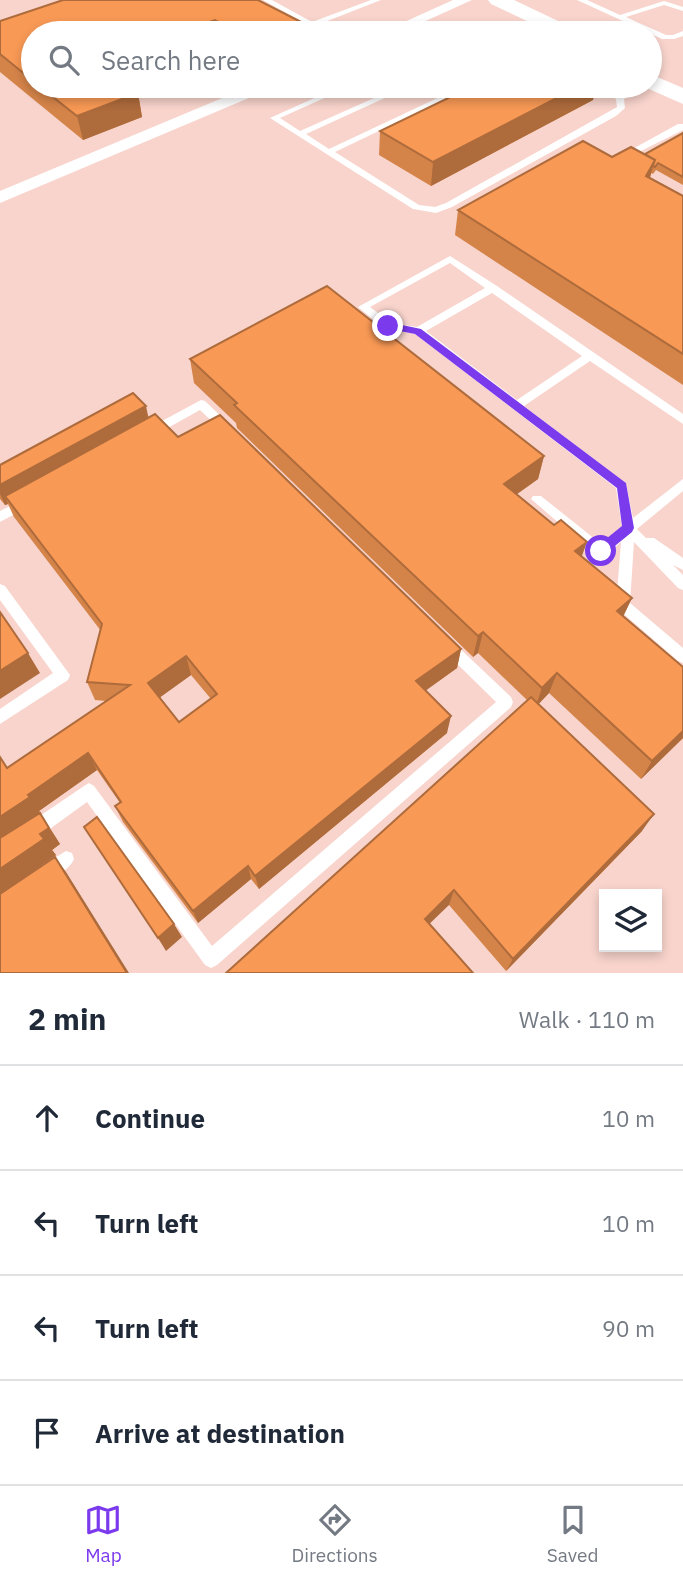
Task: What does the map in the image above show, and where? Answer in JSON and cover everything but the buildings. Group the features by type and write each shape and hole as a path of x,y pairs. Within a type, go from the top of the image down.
{"street":[{"path":"415,21 465,0"},
{"path":"479,0 524,21"},
{"path":"498,0 543,21"},
{"path":"662,82 683,87"},
{"path":"662,86 683,97"},
{"path":"0,198 236,98"}],"lane":[{"path":"267,0 305,21"},
{"path":"322,21 377,0"},
{"path":"581,0 629,21"},
{"path":"620,17 664,4 683,9"},
{"path":"662,36 674,37 683,33"},
{"path":"320,98 274,118 416,207 436,210 613,114 621,108 620,98"},
{"path":"300,134 380,98"},
{"path":"329,152 444,98"},
{"path":"627,167 616,161 682,126"},
{"path":"683,421 450,259 363,307 388,326 418,331 622,486 628,528 623,605 683,657"},
{"path":"418,331 493,288"},
{"path":"516,406 590,356"},
{"path":"142,437 201,404 240,443"},
{"path":"537,499 601,551 683,484"},
{"path":"0,517 36,497"},
{"path":"628,528 683,565"},
{"path":"628,528 683,584"},
{"path":"0,590 63,675 0,717"},
{"path":"22,839 89,791 211,959 506,702 437,635"},
{"path":"33,883 66,859"}],"route":[{"path":"388,326 418,331 622,486 628,528 601,551"}]}
